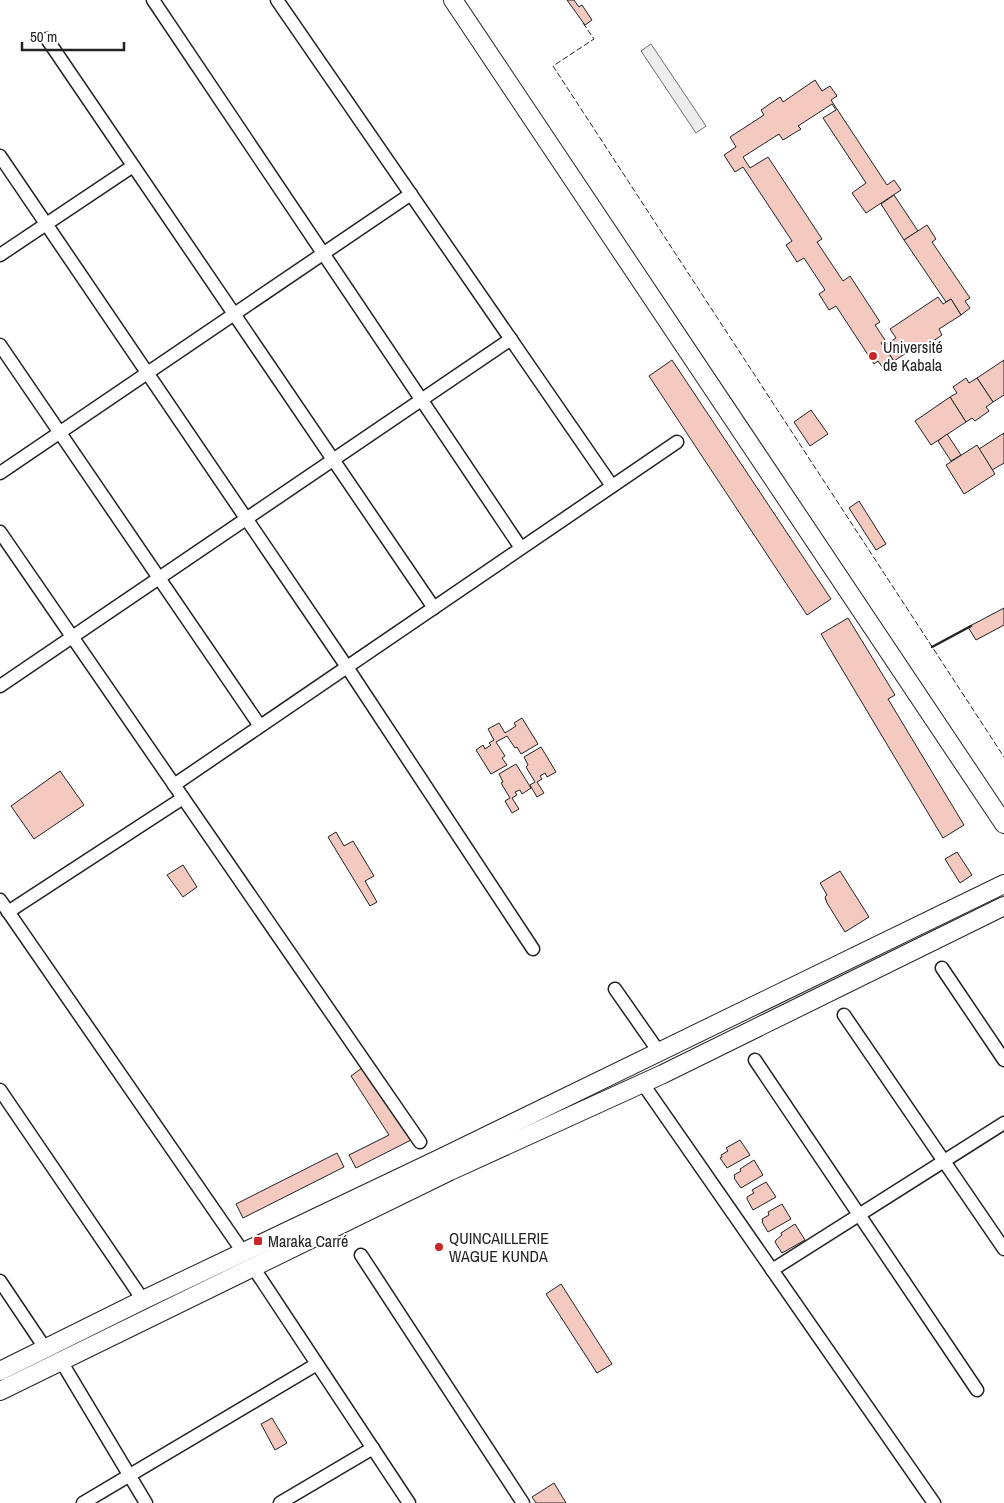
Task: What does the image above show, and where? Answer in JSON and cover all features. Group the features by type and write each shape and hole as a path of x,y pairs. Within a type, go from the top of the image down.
{"main road":[{"path":"454,0 1004,824"},
{"path":"0,1371 142,1300 1004,884"},
{"path":"0,1391 450,1171 643,1084 1004,906"}],"street":[{"path":"153,0 522,548"},
{"path":"277,0 612,486"},
{"path":"47,39 434,608"},
{"path":"0,156 347,667 533,949"},
{"path":"0,255 133,166"},
{"path":"0,474 411,194"},
{"path":"0,686 511,340"},
{"path":"0,345 260,726"},
{"path":"174,785 676,442"},
{"path":"0,532 420,1142"},
{"path":"8,912 183,798"},
{"path":"0,900 243,1252"},
{"path":"942,968 1004,1060"},
{"path":"615,989 659,1052"},
{"path":"844,1015 1004,1249"},
{"path":"755,1060 977,1390"},
{"path":"643,1084 934,1503"},
{"path":"0,1090 142,1300"},
{"path":"772,1270 1004,1123"},
{"path":"360,1255 523,1503"},
{"path":"253,1267 409,1503"},
{"path":"0,1281 45,1348"},
{"path":"62,1361 146,1503"},
{"path":"83,1503 317,1364"},
{"path":"280,1503 373,1448"}],"shaded area":[{"path":"651,44 706,126 696,133 641,51"}],"building":[{"path":"567,0 574,0 579,7 582,5 592,20 585,25"},
{"path":"815,80 822,91 830,86 837,96 831,100 887,185 894,180 901,190 866,213 852,193 866,183 823,118 836,110 832,104 798,126 801,129 783,140 779,134 743,157 750,168 768,157 822,239 817,242 843,281 850,276 880,322 875,325 885,340 881,343 894,361 883,368 878,361 874,364 836,306 829,310 819,294 825,290 804,258 797,262 786,245 792,241 743,167 735,172 724,155 736,147 730,137 764,115 761,110 780,97 783,102"},
{"path":"894,195 918,231 904,240 881,204"},
{"path":"927,225 936,239 932,242 970,298 965,301 970,308 961,315 951,299 946,302 904,240"},
{"path":"938,297 943,304 951,299 961,315 939,329 942,335 923,348 920,344 894,361 884,346 896,338 890,329"},
{"path":"672,360 831,599 807,615 649,376"},
{"path":"1004,360 1004,395 993,402 977,378"},
{"path":"966,378 969,383 977,378 993,402 986,407 989,411 975,421 972,418 966,422 950,397 957,393 953,387"},
{"path":"950,397 966,422 931,445 915,421"},
{"path":"811,410 828,434 810,446 794,422"},
{"path":"1004,433 1004,463 992,470 979,449"},
{"path":"947,434 961,455 951,461 938,441"},
{"path":"977,445 995,474 964,494 946,465"},
{"path":"859,501 886,544 876,550 849,508"},
{"path":"1004,608 1004,625 976,640 968,627"},
{"path":"848,618 895,695 888,699 964,825 943,838 821,634"},
{"path":"522,718 538,744 521,754 507,736 496,742 505,756 502,758 507,765 491,774 476,750 483,745 485,749 494,740 488,729 499,723 505,733 516,726 514,723"},
{"path":"541,747 556,772 547,777 545,773 540,776 542,779 537,782 544,793 537,797 530,785 535,782 526,767 528,765 524,757"},
{"path":"516,764 531,788 522,794 520,790 515,792 517,795 512,798 519,809 512,813 505,801 510,798 501,783 503,782 499,774"},
{"path":"60,771 84,805 34,839 11,806"},
{"path":"336,832 344,846 353,841 374,876 365,881 377,902 370,906 328,837"},
{"path":"957,852 972,875 960,883 945,859"},
{"path":"183,865 197,887 183,897 167,875"},
{"path":"840,871 869,917 845,932 827,903 825,897 827,895 820,883"},
{"path":"362,1068 411,1140 356,1168 349,1155 389,1135 351,1076"},
{"path":"740,1140 750,1155 727,1168 720,1158 722,1157 721,1155 728,1151 726,1148"},
{"path":"337,1153 344,1167 243,1218 236,1204"},
{"path":"754,1160 763,1175 741,1188 734,1175"},
{"path":"766,1182 776,1197 753,1210 747,1197 754,1193 752,1190"},
{"path":"782,1204 791,1219 768,1232 762,1219 769,1215 768,1212"},
{"path":"795,1224 805,1240 782,1253 775,1242 782,1235 781,1233"},
{"path":"561,1284 612,1364 597,1373 546,1294"},
{"path":"272,1418 287,1443 275,1450 261,1424"},
{"path":"554,1483 566,1503 536,1503 532,1497"}],"fence":[{"path":"583,23 594,39 553,66 1004,757"}],"wall":[{"path":"932,647 971,626"}],"place":[{"name":"Université de Kabala","path":"873,356"},
{"name":"Maraka Carré","path":"258,1241"},
{"name":"QUINCAILLERIE WAGUE KUNDA","path":"439,1247"}]}
